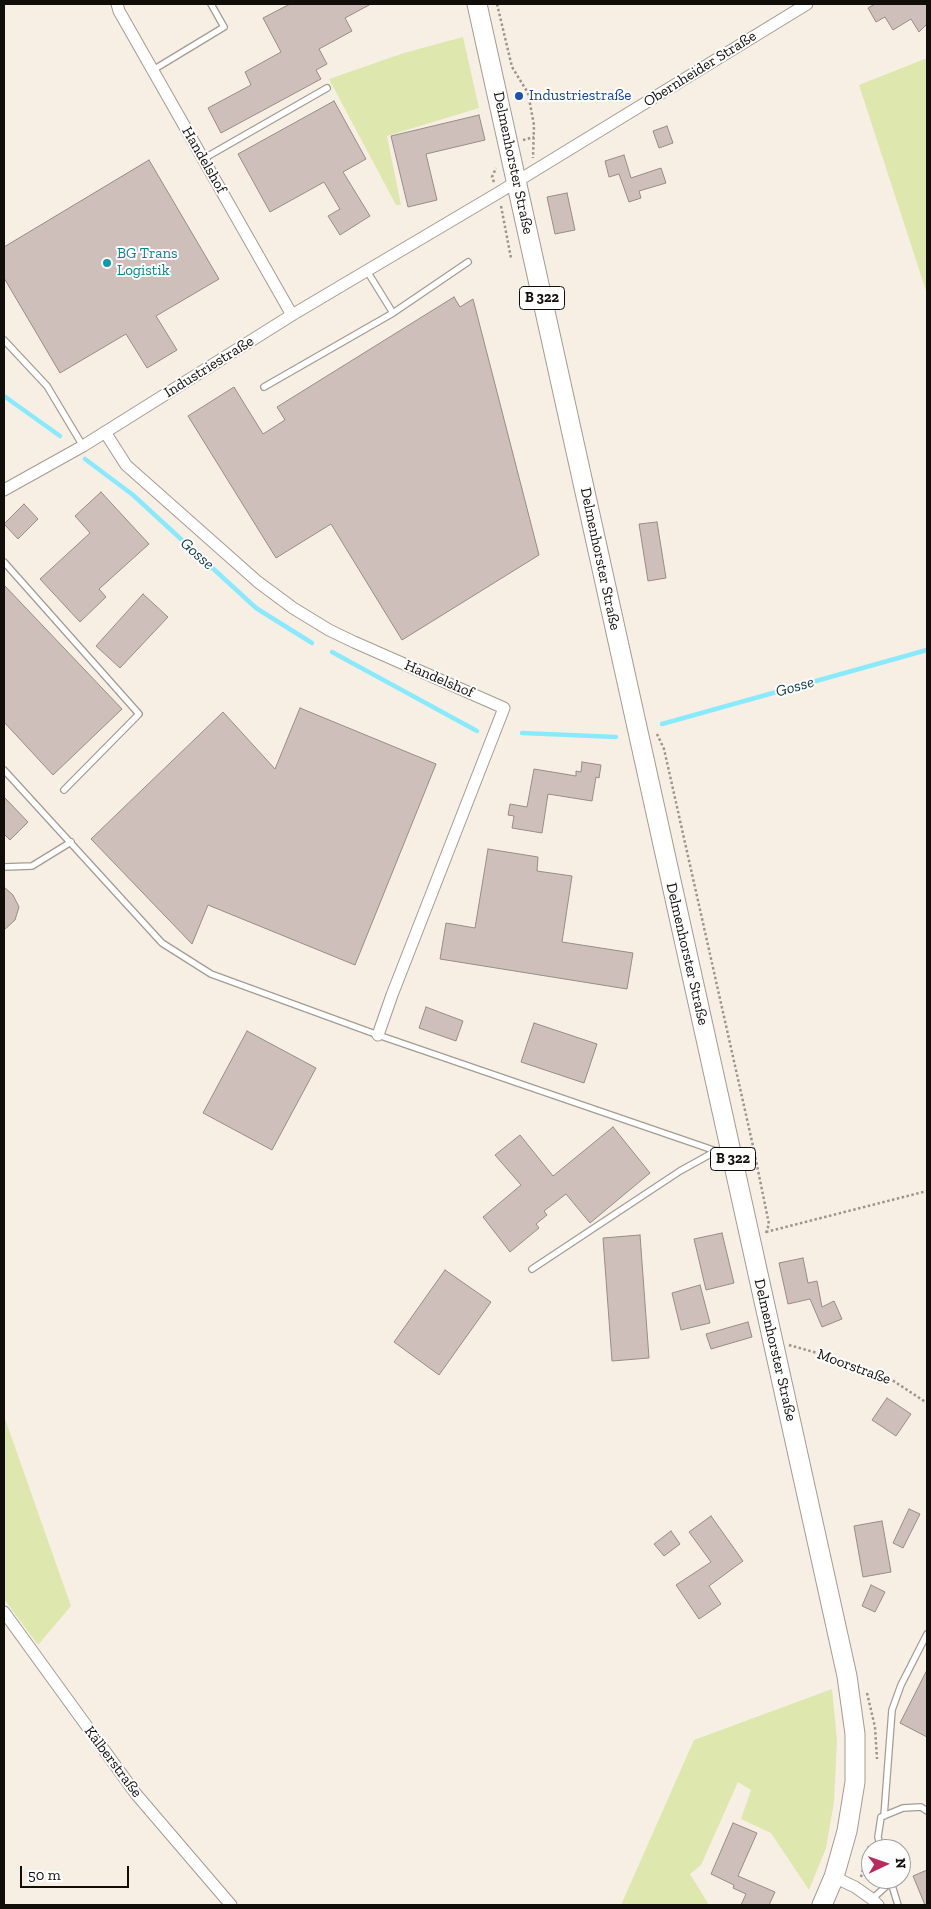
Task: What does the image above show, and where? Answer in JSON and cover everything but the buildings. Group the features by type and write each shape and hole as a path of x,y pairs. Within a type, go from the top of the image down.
{"main road":[{"name":"Delmenhorster Straße","path":"477,4 517,182 724,1150 760,1235 774,1346 847,1676 855,1734 855,1782 847,1831 834,1877 822,1905"}],"street":[{"name":"Handelshof","path":"117,4 118,11 292,315"},
{"name":"Obernheider Straße","path":"517,182 807,4"},
{"name":"Industriestraße","path":"4,490 83,446 292,315 517,182"},
{"name":"Handelshof","path":"105,432 126,466 258,582 293,608 329,630 354,642 504,708 378,1035"},
{"name":"Kälberstraße","path":"4,1612 136,1794 231,1905"},
{"path":"834,1877 854,1887 875,1902"}],"lane":[{"path":"153,70 224,27 211,4"},
{"path":"203,159 328,88"},
{"path":"264,387 393,312 468,262"},
{"path":"367,271 393,312"},
{"path":"4,340 47,386 83,446"},
{"path":"4,562 139,714 64,790"},
{"path":"4,770 162,943 211,974 378,1035 724,1150"},
{"path":"4,867 32,866 71,842"},
{"path":"532,1269 680,1171 724,1150"},
{"path":"884,1816 892,1710 901,1685 927,1634"},
{"path":"878,1839 878,1826 881,1817 903,1808 921,1808 927,1811"},
{"path":"875,1902 885,1889"},
{"path":"893,1889 898,1905"}],"path":[{"path":"497,4 512,66 528,93 534,137"},
{"path":"504,222 512,258"},
{"path":"656,733 664,749 751,1136 769,1224 760,1235"},
{"path":"760,1235 927,1191"},
{"name":"Moorstraße","path":"774,1346 790,1345 835,1358 889,1378 927,1403"}],"green space":[{"path":"463,37 479,108 387,136 401,205 396,205 329,79 404,53"},
{"path":"927,58 927,294 859,85"},
{"path":"4,1416 71,1606 38,1645 4,1599"},
{"path":"832,1689 837,1740 834,1802 826,1848 809,1890 771,1833 741,1819 751,1790 738,1782 701,1865 690,1874 709,1905 621,1905 694,1740"}],"waterway":[{"name":"Gosse","path":"4,396 60,436"},
{"name":"Gosse","path":"85,459 133,495 256,608 312,643"},
{"name":"Gosse","path":"662,724 927,650"},
{"name":"Gosse","path":"332,652 477,731"},
{"name":"Gosse","path":"522,733 616,737"}],"place":[{"name":"Industriestraße","path":"519,96"},
{"name":"BG Trans Logistik","path":"107,263"}]}
